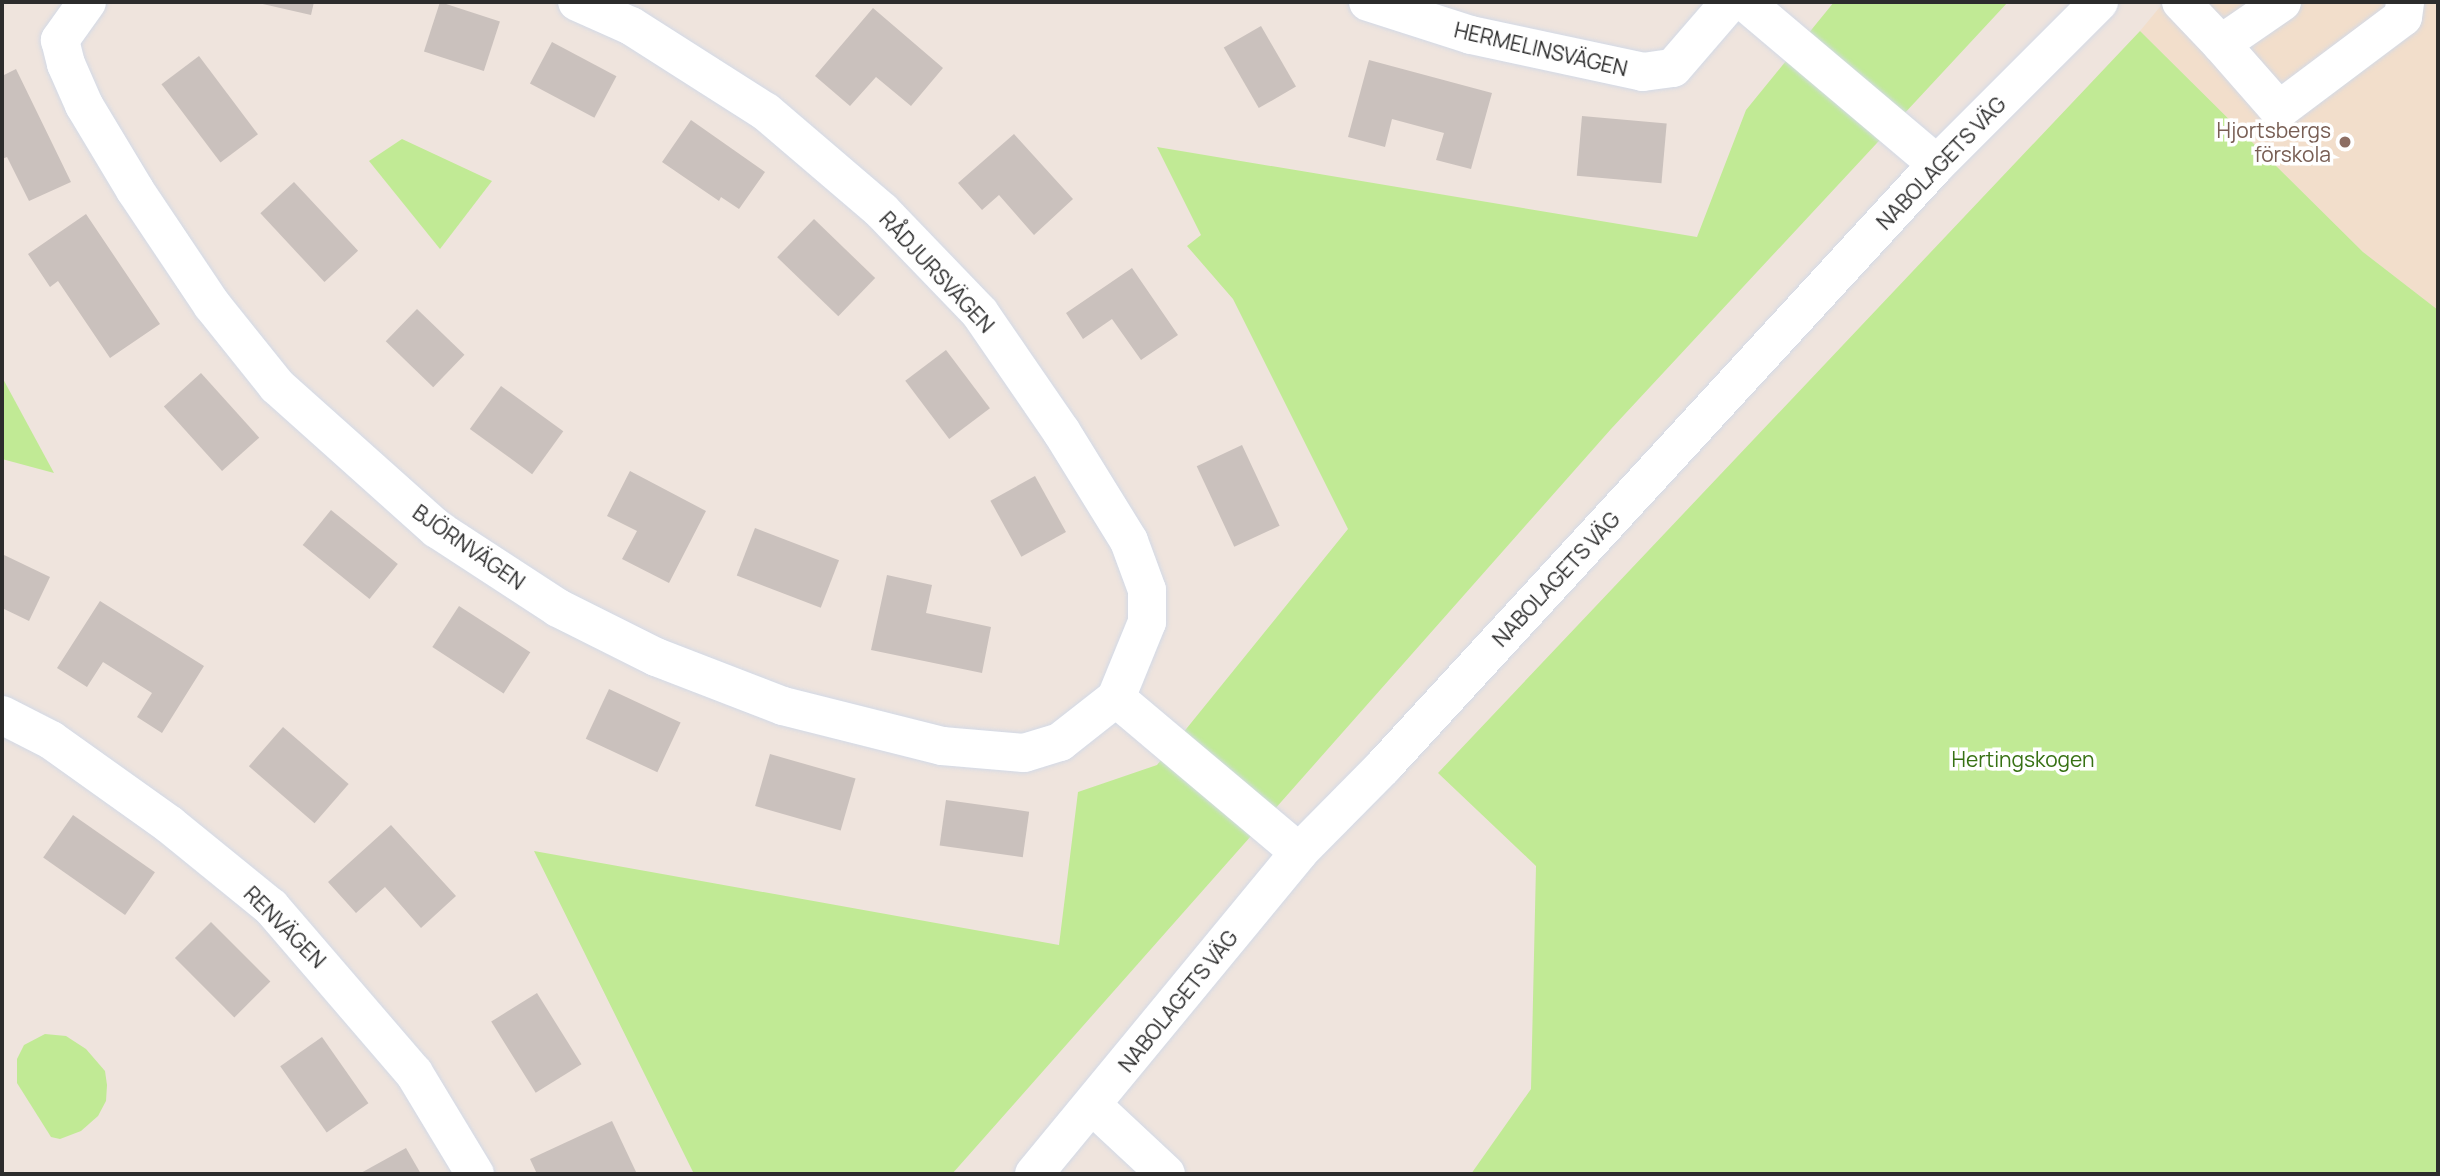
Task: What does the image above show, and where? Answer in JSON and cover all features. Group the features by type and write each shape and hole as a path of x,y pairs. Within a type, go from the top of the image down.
{"street":[{"name":"BJÖRNVÄGEN","path":"87,2 61,40 66,64 83,105 135,190 212,306 277,386 437,529 558,608 656,657 783,706 942,746 1024,753 1060,742 1116,698"},
{"name":"RÅDJURSVÄGEN","path":"576,2 631,26 766,112 881,211 980,313 1129,541 1147,590 1147,622 1116,698"},
{"name":"HERMELINSVÄGEN","path":"1367,2 1471,35 1643,72 1673,68 1730,2"},
{"path":"1745,2 1937,164"},
{"name":"NABOLAGETS VÄG","path":"1034,1174 1299,852 1383,767 1937,164 2099,2"},
{"path":"2181,2 2279,110 2403,17 2405,2"},
{"path":"2221,44 2282,2"},
{"path":"1116,698 1299,852"},
{"name":"RENVÄGEN","path":"2,715 51,740 170,825 271,907 414,1073 475,1174"},
{"path":"1092,1105 1166,1174"}],"shaded area":[{"name":"Hjortsbergs förskola","path":"2164,2 2438,2 2438,310 2363,252 2140,31"}],"green space":[{"path":"1834,2 2008,2 1611,429 952,1174 694,1174 534,851 1059,945 1078,792 1157,765 1348,529 1233,299 1187,246 1201,235 1157,147 1697,237 1746,110"},
{"name":"Hertingskogen","path":"2140,31 2363,252 2438,310 2438,1174 1471,1174 1531,1089 1536,866 1438,773"},
{"path":"402,139 492,181 440,249 369,161"},
{"path":"2,377 54,473 2,459"},
{"path":"45,1034 66,1036 86,1049 105,1071 107,1085 106,1101 98,1116 81,1131 60,1139 51,1137 17,1083 17,1059 24,1045"}],"building":[{"path":"254,2 314,2 311,15"},
{"path":"440,2 500,21 484,71 424,51"},
{"path":"873,8 943,68 911,106 876,77 850,106 815,76"},
{"path":"1261,26 1296,87 1259,108 1224,48"},
{"path":"552,42 616,76 594,118 530,83"},
{"path":"199,56 258,134 220,163 161,84"},
{"path":"1369,60 1492,93 1471,169 1436,160 1444,133 1392,119 1385,147 1348,137"},
{"path":"16,69 71,182 29,201 7,157 2,159 2,76"},
{"path":"1582,116 1667,123 1661,183 1577,176"},
{"path":"691,120 765,172 739,209 721,197 719,201 662,162"},
{"path":"1014,134 1073,199 1034,235 999,195 982,210 958,183"},
{"path":"294,182 358,251 324,282 260,213"},
{"path":"86,214 160,324 110,358 58,281 50,287 28,254"},
{"path":"814,219 875,278 838,316 777,257"},
{"path":"1132,268 1178,335 1141,360 1112,319 1083,339 1066,313"},
{"path":"417,309 464,355 433,387 386,341"},
{"path":"946,350 990,408 949,439 905,381"},
{"path":"201,373 259,438 222,471 164,406"},
{"path":"501,386 563,431 532,474 470,429"},
{"path":"1242,445 1280,526 1234,547 1197,466"},
{"path":"630,471 706,511 669,583 622,559 637,531 607,516"},
{"path":"1035,476 1066,532 1021,557 990,501"},
{"path":"331,510 398,564 370,599 303,545"},
{"path":"755,528 839,560 821,608 737,576"},
{"path":"2,554 50,577 29,621 2,608"},
{"path":"887,575 932,585 926,613 991,627 982,673 871,650"},
{"path":"100,601 204,666 162,733 137,717 152,693 103,662 87,687 57,668"},
{"path":"459,606 530,652 504,693 432,647"},
{"path":"609,689 681,722 657,772 586,739"},
{"path":"283,727 349,784 315,823 249,766"},
{"path":"770,754 856,779 841,830 755,806"},
{"path":"946,800 1029,812 1023,857 940,846"},
{"path":"73,815 155,872 125,915 43,858"},
{"path":"391,825 456,896 421,928 385,887 356,913 328,882"},
{"path":"211,922 270,981 234,1017 175,958"},
{"path":"537,993 582,1064 536,1093 491,1022"},
{"path":"322,1037 368,1103 327,1133 280,1066"},
{"path":"612,1121 637,1174 537,1174 530,1159"},
{"path":"406,1148 421,1174 359,1174"}],"place":[{"name":"Hjortsbergs förskola","path":"2345,142"}]}
